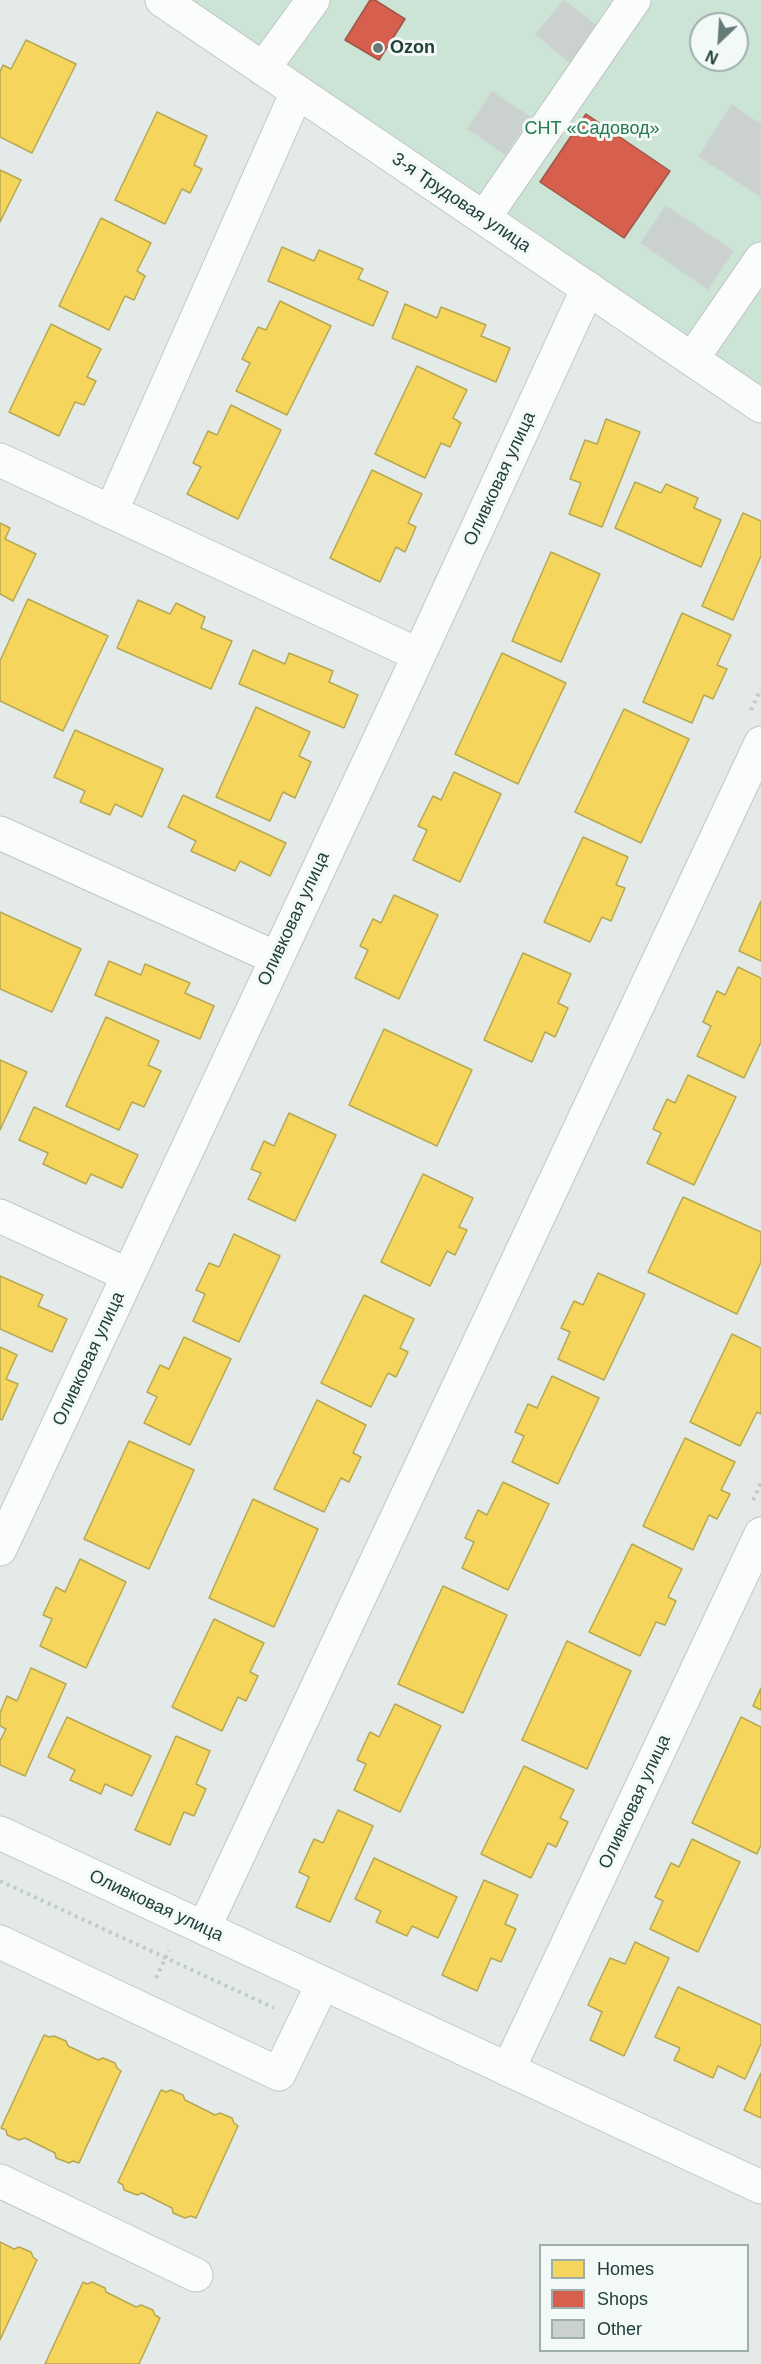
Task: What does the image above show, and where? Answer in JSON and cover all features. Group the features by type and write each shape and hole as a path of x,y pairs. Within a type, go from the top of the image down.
{"street":[{"name":"3-я Трудовая улица","path":"162,0 761,406"},
{"path":"263,69 313,0"},
{"path":"484,218 634,0"},
{"path":"111,512 297,92"},
{"path":"692,359 761,259"},
{"name":"Оливковая улица","path":"0,1550 419,655 588,288"},
{"path":"0,460 419,655"},
{"path":"204,1928 761,743"},
{"path":"0,833 276,958"},
{"path":"0,1216 128,1275"},
{"name":"Оливковая улица","path":"508,2070 761,1534"},
{"name":"Оливковая улица","path":"0,1833 761,2187"},
{"path":"0,1942 279,2074 323,1983"},
{"path":"0,2181 196,2275"}],"path":[{"path":"752,1502 761,1483"},
{"path":"0,1881 304,2022"}],"green space":[{"name":"СНТ «Садовод»","path":"174,0 761,0 761,399"}],"building: Homes":[{"path":"26,40 76,64 32,153 0,137 0,72 3,65 11,69"},
{"path":"157,112 207,136 194,165 202,169 190,193 182,189 165,224 115,200"},
{"path":"0,170 21,180 0,222"},
{"path":"101,218 151,243 137,271 145,276 134,300 125,296 109,330 59,306"},
{"path":"282,247 314,261 319,250 363,269 358,279 388,292 373,326 268,281"},
{"path":"280,301 331,326 287,415 236,391 250,363 242,359 258,327 266,330"},
{"path":"405,304 437,318 441,307 486,325 481,336 510,348 496,382 392,338"},
{"path":"51,324 101,349 87,377 96,381 84,405 75,402 59,436 9,412"},
{"path":"417,366 467,390 453,418 461,423 450,447 441,443 425,478 375,454"},
{"path":"231,405 281,430 238,519 187,494 201,467 193,463 208,431 217,435"},
{"path":"606,419 640,432 602,527 569,514 581,483 570,479 585,440 597,444"},
{"path":"372,470 422,494 408,523 416,527 405,552 396,547 380,582 330,558"},
{"path":"635,482 661,493 666,484 698,498 694,508 721,520 701,567 615,528"},
{"path":"743,513 761,521 761,556 733,620 702,606"},
{"path":"0,523 10,528 5,539 36,554 13,601 0,594"},
{"path":"551,552 600,574 561,662 512,641"},
{"path":"28,599 108,636 63,731 0,701 0,661"},
{"path":"138,600 170,614 176,603 205,617 201,628 232,641 211,689 117,648"},
{"path":"682,613 731,635 717,665 727,669 713,699 704,695 692,723 643,702"},
{"path":"253,650 285,664 289,653 333,671 329,682 358,695 344,728 239,684"},
{"path":"502,653 566,683 518,784 455,754"},
{"path":"256,707 310,732 299,756 311,762 295,798 283,792 270,821 216,797"},
{"path":"624,709 689,739 641,843 575,812"},
{"path":"75,730 163,769 142,817 115,804 110,815 80,802 85,791 54,777"},
{"path":"454,772 501,794 460,882 413,860 427,830 418,826 433,796 441,800"},
{"path":"183,795 286,843 270,876 240,861 235,871 191,851 196,841 168,827"},
{"path":"583,837 628,857 616,885 625,888 611,921 602,917 590,942 544,922"},
{"path":"394,895 438,915 399,999 355,978 368,950 360,946 373,919 381,923"},
{"path":"761,901 761,961 739,951"},
{"path":"0,912 81,949 52,1012 0,989"},
{"path":"523,953 571,974 558,1003 568,1008 555,1037 545,1032 532,1062 484,1040"},
{"path":"109,961 141,975 145,964 190,983 185,993 214,1006 200,1039 95,995"},
{"path":"738,967 761,978 761,1042 744,1078 697,1056 711,1026 703,1022 717,991 725,995"},
{"path":"106,1017 159,1041 148,1065 161,1071 144,1107 132,1102 119,1130 66,1106"},
{"path":"384,1029 472,1070 437,1146 349,1105"},
{"path":"0,1060 27,1072 0,1130"},
{"path":"688,1075 736,1097 694,1185 647,1163 661,1133 653,1129 667,1099 675,1103"},
{"path":"34,1107 138,1155 122,1188 91,1174 86,1184 43,1164 48,1153 19,1140"},
{"path":"289,1113 336,1135 295,1221 248,1199 261,1173 251,1169 264,1141 274,1146"},
{"path":"423,1174 473,1198 459,1227 467,1230 455,1255 447,1251 430,1286 381,1262"},
{"path":"683,1197 761,1232 761,1262 737,1314 648,1272"},
{"path":"234,1234 280,1256 239,1342 193,1321 205,1294 196,1290 209,1263 219,1267"},
{"path":"598,1273 645,1294 604,1380 558,1359 570,1332 561,1328 574,1301 583,1305"},
{"path":"0,1276 43,1295 38,1306 67,1319 52,1352 0,1329"},
{"path":"364,1295 414,1319 400,1348 408,1352 396,1377 388,1373 371,1407 321,1383"},
{"path":"732,1334 761,1348 761,1414 757,1412 740,1446 690,1422"},
{"path":"184,1337 231,1359 190,1445 144,1423 157,1397 147,1392 160,1365 169,1369"},
{"path":"0,1347 17,1355 6,1379 18,1384 2,1420 0,1419"},
{"path":"552,1376 599,1398 558,1484 512,1462 524,1436 515,1432 528,1404 537,1408"},
{"path":"317,1400 366,1425 353,1453 361,1457 349,1482 341,1478 324,1512 274,1489"},
{"path":"685,1438 735,1462 721,1490 730,1494 717,1519 709,1515 693,1550 643,1526"},
{"path":"129,1441 194,1470 149,1569 84,1539"},
{"path":"503,1482 549,1504 508,1590 462,1568 474,1542 465,1538 478,1510 487,1515"},
{"path":"253,1499 318,1529 274,1627 209,1598"},
{"path":"632,1544 682,1569 668,1597 676,1601 665,1625 656,1622 640,1656 589,1632"},
{"path":"80,1559 126,1582 86,1668 40,1646 52,1619 43,1615 56,1587 65,1592"},
{"path":"443,1586 507,1615 463,1713 398,1684"},
{"path":"214,1619 264,1643 250,1672 258,1676 246,1701 238,1697 222,1731 172,1707"},
{"path":"567,1641 631,1671 587,1769 522,1740"},
{"path":"31,1668 66,1684 25,1776 0,1765 0,1741 6,1729 0,1726 0,1713 7,1696 17,1701"},
{"path":"761,1688 761,1710 753,1706"},
{"path":"395,1704 441,1726 400,1812 354,1790 366,1764 357,1760 370,1732 379,1737"},
{"path":"67,1717 151,1756 132,1796 105,1784 101,1794 70,1780 75,1770 48,1757"},
{"path":"741,1717 761,1727 761,1845 757,1854 692,1823"},
{"path":"176,1736 210,1751 196,1784 206,1789 194,1816 184,1812 170,1845 135,1830"},
{"path":"524,1766 574,1790 560,1818 568,1822 556,1847 548,1843 531,1878 481,1854"},
{"path":"338,1810 373,1826 330,1922 296,1907 309,1877 299,1872 314,1839 323,1843"},
{"path":"692,1839 740,1862 698,1952 650,1929 663,1901 655,1897 671,1863 679,1867"},
{"path":"374,1858 457,1897 438,1938 412,1926 407,1936 376,1922 381,1911 355,1899"},
{"path":"484,1880 518,1895 505,1924 516,1929 501,1962 491,1958 477,1991 442,1975"},
{"path":"635,1942 669,1958 624,2056 590,2040 602,2012 588,2005 610,1958 625,1964"},
{"path":"678,1987 761,2025 761,2044 745,2079 718,2066 713,2078 674,2060 680,2048 655,2037"},
{"path":"44,2035 66,2041 68,2046 98,2060 103,2058 115,2063 121,2071 79,2163 73,2161 69,2163 56,2158 55,2153 25,2138 19,2140 7,2135 6,2130 1,2128"},
{"path":"761,2073 761,2118 744,2110"},
{"path":"161,2090 166,2092 171,2090 183,2095 185,2100 215,2115 220,2113 232,2118 238,2126 196,2218 191,2216 185,2218 173,2213 172,2208 142,2193 137,2195 124,2190 123,2185 118,2182"},
{"path":"0,2242 14,2249 19,2247 31,2252 37,2260 0,2340"},
{"path":"83,2282 87,2284 92,2282 105,2288 106,2292 136,2307 141,2305 153,2310 160,2318 139,2364 45,2364"}],"building: Shops":[{"path":"370,0 375,0 405,19 379,60 345,40"},
{"path":"586,114 670,171 624,238 540,182"}],"building: Other":[{"path":"564,0 599,28 570,63 536,34"},
{"path":"492,92 530,117 505,154 468,129"},
{"path":"732,105 761,125 761,197 699,156"},
{"path":"666,206 733,251 708,289 641,243"}],"place":[{"name":"Ozon","path":"378,48"}]}
